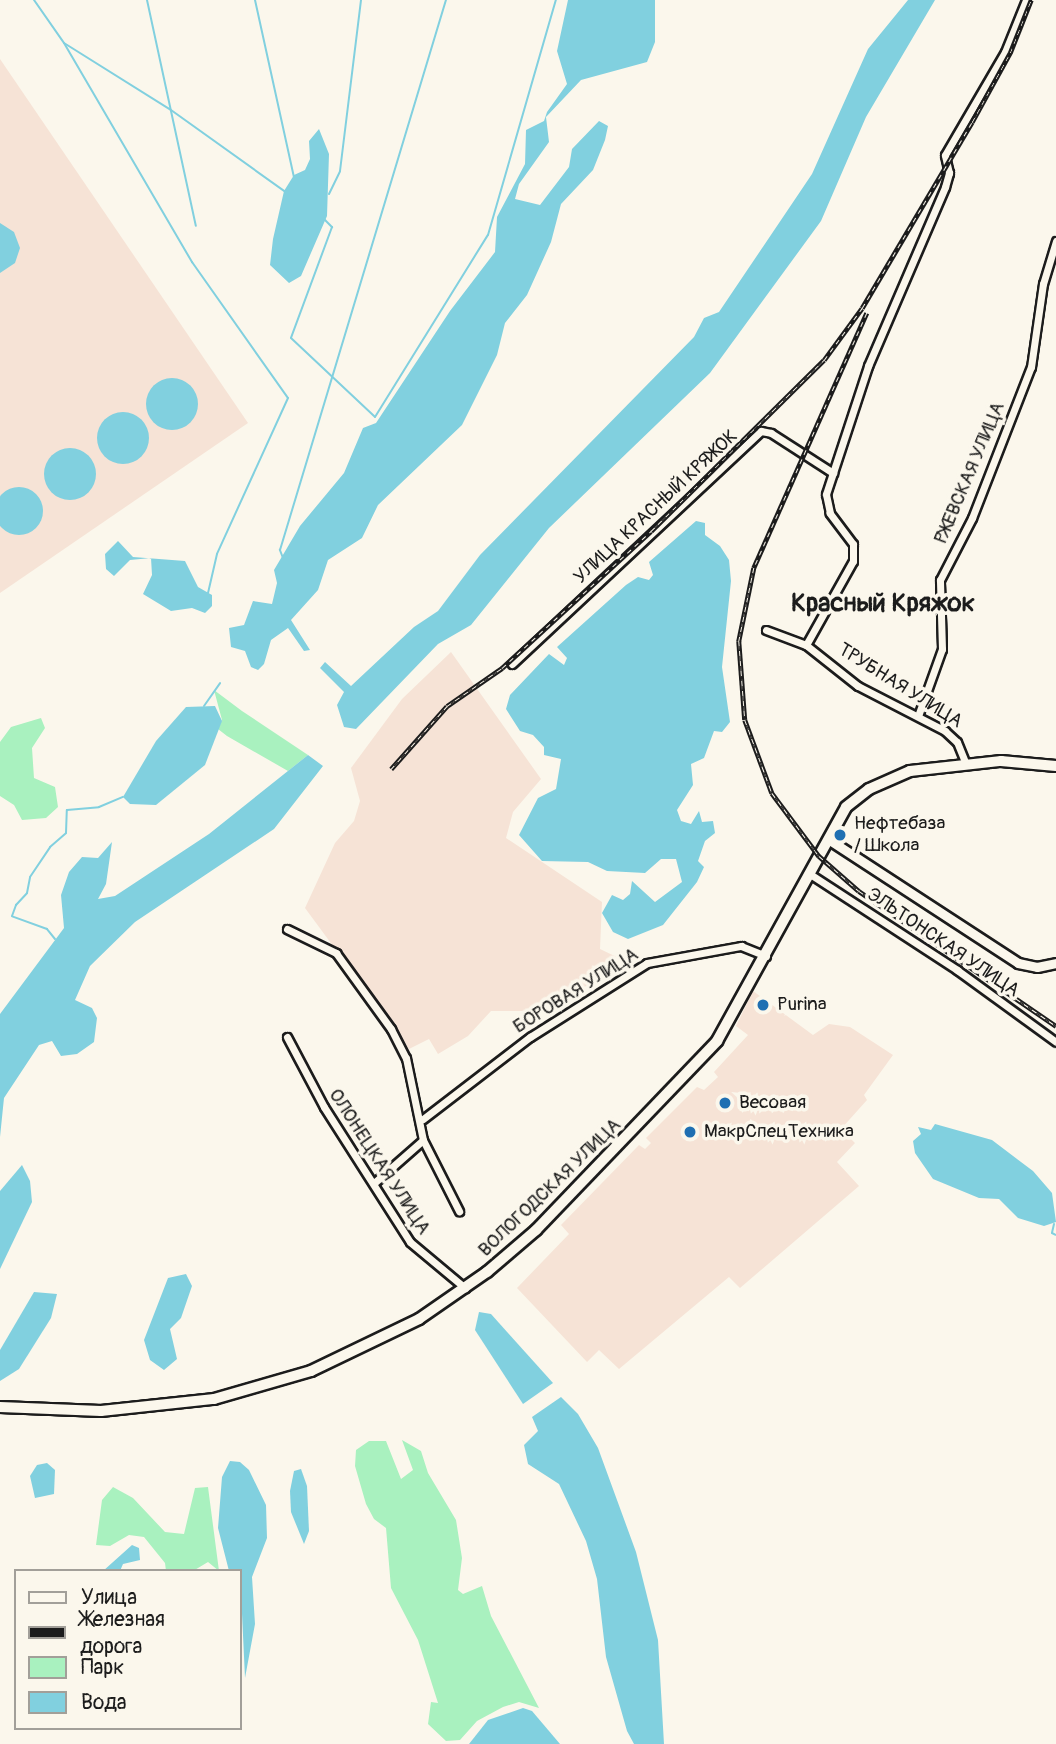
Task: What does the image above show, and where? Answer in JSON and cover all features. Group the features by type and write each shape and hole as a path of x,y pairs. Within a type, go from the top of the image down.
{"main road":[{"path":"828,839 846,807 869,789 909,772 1001,761 1056,765"},
{"name":"ВОЛОГОДСКАЯ УЛИЦА","path":"0,1407 101,1411 238,1392 362,1350 465,1288 536,1230 692,1070 726,1028 828,839"}],"street":[{"path":"806,645 853,561 853,544 827,504 833,473 892,304 945,187 949,173 945,156 1005,52 1026,0"},
{"name":"РЖЕВСКАЯ УЛИЦА","path":"918,716 942,649 940,580 972,518 1031,367 1043,284 1056,241"},
{"name":"УЛИЦА КРАСНЫЙ КРЯЖОК","path":"512,664 761,432 771,433 833,473"},
{"name":"ТРУБНАЯ УЛИЦА","path":"766,630 806,645 849,680 918,716 957,742 966,764"},
{"name":"ЭЛЬТОНСКАЯ УЛИЦА","path":"828,839 1008,958 1037,967 1056,963"},
{"name":"ЭЛЬТОНСКАЯ УЛИЦА","path":"810,874 957,970 1056,1042"},
{"path":"287,929 336,953 391,1028 406,1058 422,1119 424,1140 459,1211"},
{"name":"БОРОВАЯ УЛИЦА","path":"422,1119 540,1030 647,963 741,946 766,957"},
{"name":"ОЛОНЕЦКАЯ УЛИЦА","path":"286,1037 324,1107 410,1242 465,1288"},
{"path":"374,1183 424,1140"}],"shaded area":[{"path":"0,59 248,423 0,593"},
{"path":"451,652 541,779 513,812 506,838 602,902 600,949 625,961 548,1011 491,1011 468,1036 438,1054 429,1039 409,1049 305,908 335,843 354,821 360,801 351,768 402,699"},
{"path":"753,991 813,1035 829,1024 850,1027 893,1055 864,1095 867,1100 841,1129 855,1143 837,1162 859,1186 740,1288 729,1277 619,1369 599,1350 587,1362 517,1288 569,1234 561,1225 639,1145 645,1149 651,1143 646,1138 697,1087 704,1090 718,1077 714,1072 748,1035 736,1026"}],"green space":[{"path":"214,690 308,755 288,771 227,736 218,729 222,720"},
{"path":"41,718 45,728 32,748 34,778 55,787 58,807 46,818 22,820 14,805 0,796 0,742 11,727"},
{"path":"402,1440 421,1451 428,1473 456,1520 462,1558 458,1590 463,1594 482,1586 491,1616 539,1708 519,1702 503,1707 477,1721 460,1740 446,1741 428,1724 431,1702 438,1703 418,1640 391,1588 386,1528 374,1519 366,1504 355,1466 356,1450 369,1441 386,1441 401,1479 413,1470"},
{"path":"113,1487 133,1498 165,1532 184,1534 195,1488 208,1487 219,1569 208,1562 196,1569 166,1569 165,1563 144,1537 129,1535 110,1546 96,1545 102,1500"}],"water":[{"path":"568,0 655,0 655,42 647,62 581,80 546,117 549,142 519,184 515,199 540,205 569,167 572,149 599,121 608,126 605,140 593,170 561,204 551,242 527,295 505,323 497,355 462,425 378,505 362,538 328,560 318,590 291,620 310,650 304,651 288,628 271,640 264,664 258,670 251,667 245,651 231,647 229,628 244,625 253,601 272,604 277,583 274,570 300,526 344,473 363,428 376,423 450,311 495,252 497,217 525,164 526,130 544,121 547,112 567,84 557,51"},
{"path":"908,0 935,0 866,117 821,221 710,373 549,528 471,625 438,644 356,729 344,727 337,705 344,692 320,668 325,662 351,686 414,627 438,611 480,555 694,337 704,318 719,312 812,174 868,49"},
{"path":"319,129 329,154 327,216 301,276 289,283 270,265 273,239 284,191 294,175 305,170 310,159 309,141"},
{"path":"0,223 14,232 20,248 15,263 0,273"},
{"path":"172,378 182,380 190,386 196,394 196,414 190,422 182,428 172,430 162,428 154,422 148,414 146,404 148,394 154,386 162,380"},
{"path":"123,412 133,414 141,420 147,428 147,448 141,456 133,462 123,464 113,462 105,456 99,448 97,438 99,428 105,420 113,414"},
{"path":"70,448 80,450 88,456 94,464 94,484 88,492 80,498 70,500 60,498 52,492 46,484 44,474 46,464 52,456 60,450"},
{"path":"10,489 28,489 36,494 41,502 41,520 36,528 28,533 10,533 -1,523 -1,499"},
{"path":"696,521 705,523 705,535 720,546 729,560 731,581 722,667 730,722 722,732 714,731 704,758 691,764 693,785 677,810 681,821 691,824 699,811 702,822 713,821 715,833 705,841 698,861 704,867 697,882 663,925 628,939 613,932 602,913 612,895 623,900 630,894 632,881 655,902 682,882 676,859 661,859 645,873 607,871 588,862 542,861 519,835 538,798 556,789 561,759 544,755 544,747 533,735 520,731 506,709 510,695 549,654 564,665 567,658 557,647 626,585 638,577 649,580 653,575 649,562"},
{"path":"118,541 133,557 149,558 130,560 114,576 106,569 105,554"},
{"path":"151,558 185,561 198,587 212,595 212,606 205,613 192,608 171,611 143,594 152,575"},
{"path":"215,706 222,721 205,765 156,805 130,804 123,797 156,741 186,707"},
{"path":"308,755 323,766 274,829 135,922 90,966 75,1000 92,1008 97,1018 94,1042 77,1054 61,1056 52,1041 39,1045 4,1098 0,1137 0,1014 64,928 61,895 69,872 82,857 98,858 112,842 106,884 98,899 115,896 209,834"},
{"path":"935,1124 992,1140 1033,1171 1052,1193 1056,1222 1044,1226 1018,1218 999,1199 979,1198 933,1179 915,1153 913,1141 921,1134 918,1127 931,1130"},
{"path":"22,1165 30,1181 32,1202 0,1269 0,1191"},
{"path":"186,1274 192,1286 181,1318 170,1329 177,1359 164,1370 150,1360 144,1340 168,1278"},
{"path":"34,1292 57,1294 51,1318 19,1369 0,1381 0,1350"},
{"path":"479,1312 491,1314 553,1383 523,1404 475,1330"},
{"path":"561,1397 578,1414 598,1448 636,1552 658,1640 664,1744 634,1744 627,1731 606,1657 597,1579 586,1541 559,1484 528,1464 524,1445 538,1431 532,1417"},
{"path":"230,1461 240,1462 249,1470 266,1505 267,1538 252,1577 255,1624 245,1678 242,1569 228,1569 218,1528 222,1477"},
{"path":"47,1463 55,1470 54,1494 35,1498 30,1476 37,1465"},
{"path":"301,1469 307,1486 309,1531 304,1544 291,1512 290,1491 294,1471"},
{"path":"132,1545 139,1548 140,1560 123,1564 121,1569 105,1569"},
{"path":"523,1708 532,1711 560,1744 469,1744 488,1720"}],"waterway":[{"path":"34,0 64,43 192,262 288,398 217,554 208,593"},
{"path":"147,0 196,226"},
{"path":"255,0 294,177"},
{"path":"329,194 340,171 361,0"},
{"path":"283,558 280,550 446,0"},
{"path":"323,218 332,227 291,338 375,417 488,235 556,0"},
{"path":"64,43 171,110 284,191"},
{"path":"204,706 220,683"},
{"path":"55,939 47,929 12,916 16,905 27,893 30,877 50,847 66,833 67,810 99,807 123,797"},
{"path":"1054,1224 1052,1233 1056,1235"}],"railway":[{"path":"391,769 447,706 502,668 651,531 824,360 862,308 972,122 1010,53 1031,0"},
{"path":"867,313 754,568 739,641 745,720 772,793 819,856 859,891 1056,1026"}],"place":[{"name":"Нефтебаза / Школа","path":"840,835"},
{"name":"Purina","path":"763,1005"},
{"name":"Весовая","path":"725,1103"},
{"name":"МакрСпецТехника","path":"690,1132"}],"district":[{"name":"Красный Кряжок","path":"883,604"}]}
